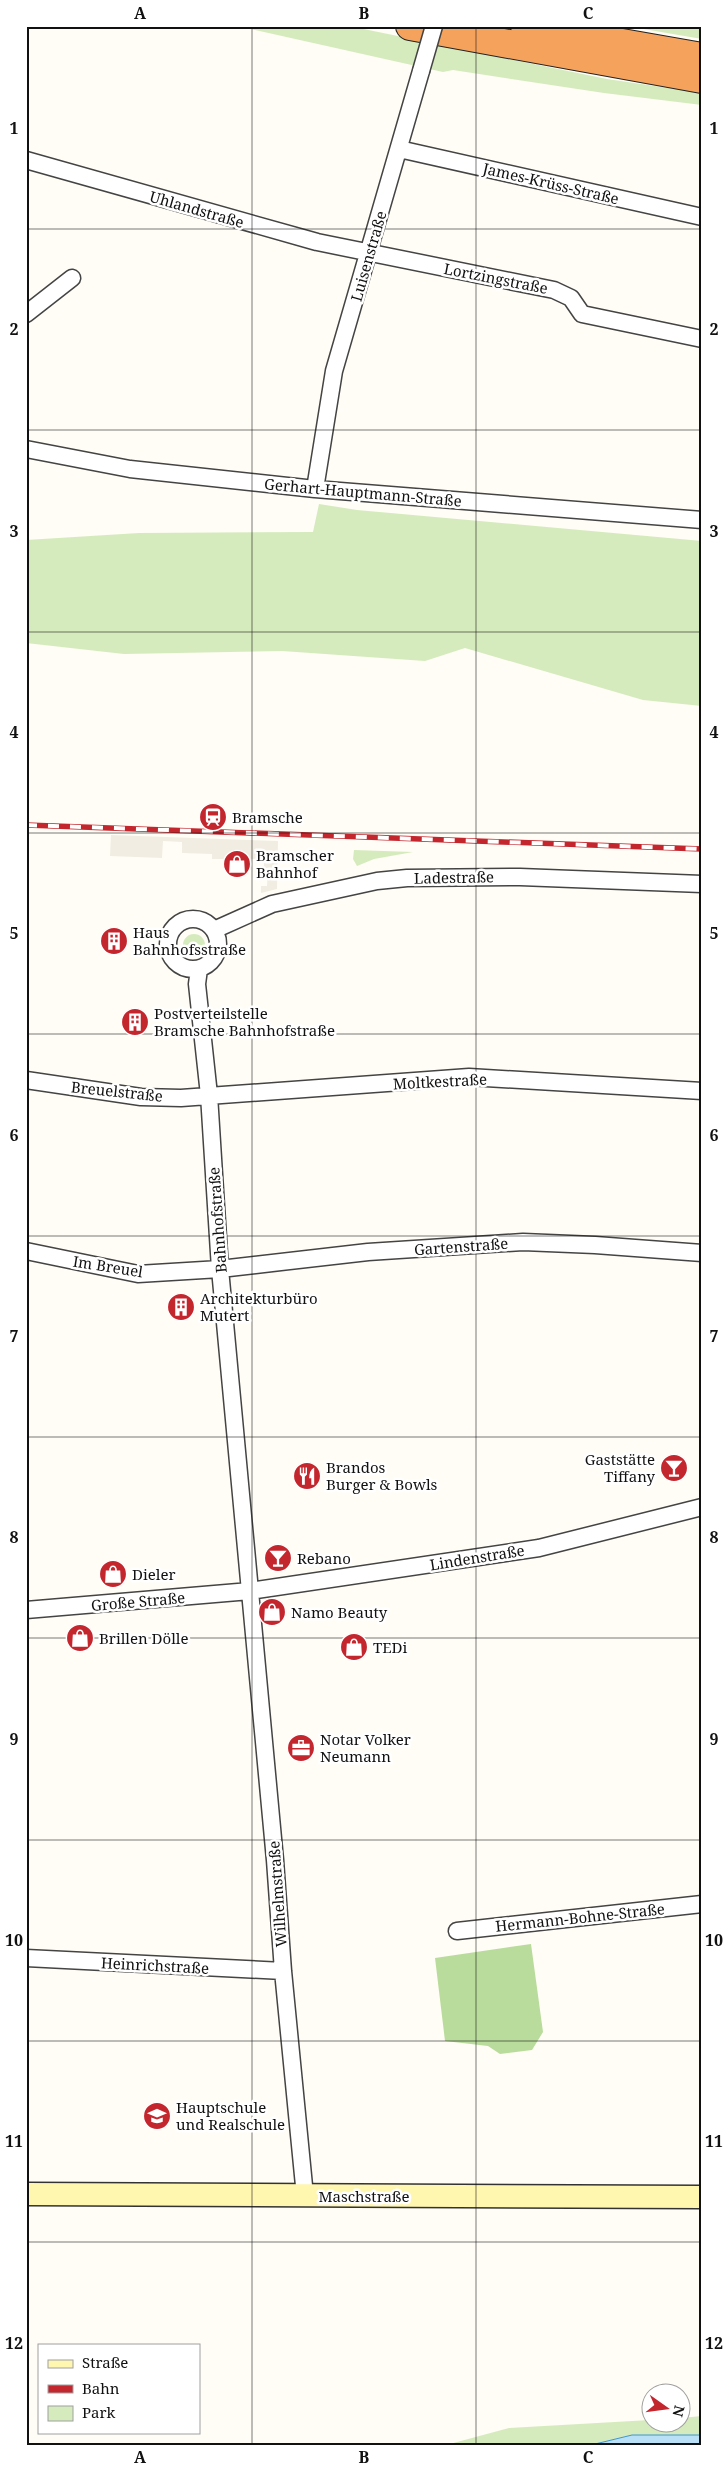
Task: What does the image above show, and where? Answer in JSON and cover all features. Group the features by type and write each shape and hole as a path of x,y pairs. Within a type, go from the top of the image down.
{"highway":[{"path":"410,26 702,79"},
{"path":"525,26 702,57"}],"main road":[{"name":"Maschstraße","path":"26,2194 702,2197"}],"street":[{"name":"Luisenstraße","path":"316,489 334,371 370,253 434,26"},
{"name":"James-Krüss-Straße","path":"399,149 702,217"},
{"name":"Uhlandstraße","path":"26,160 317,242 370,253"},
{"name":"Lortzingstraße","path":"370,253 554,290 571,298 582,314 702,339"},
{"path":"26,314 72,278"},
{"name":"Gerhart-Hauptmann-Straße","path":"26,449 130,469 316,489 702,520"},
{"name":"Ladestraße","path":"214,930 272,904 377,881 407,878 520,877 702,884"},
{"path":"197,919 207,923 214,930 218,937 217,954 213,960 199,969 185,968 173,959 168,946 171,932 184,920 197,919"},
{"name":"Bahnhofstraße","path":"199,969 197,984 209,1095 220,1268 250,1592"},
{"name":"Moltkestraße","path":"209,1095 469,1077 702,1091"},
{"name":"Breuelstraße","path":"26,1080 141,1097 181,1098 209,1095"},
{"name":"Gartenstraße","path":"220,1268 368,1252 523,1242 596,1244 702,1253"},
{"name":"Im Breuel","path":"26,1251 138,1274 220,1268"},
{"name":"Lindenstraße","path":"250,1592 539,1548 702,1507"},
{"name":"Große Straße","path":"26,1610 250,1592"},
{"name":"Wilhelmstraße","path":"250,1592 275,1860 283,1971 305,2196"},
{"name":"Hermann-Bohne-Straße","path":"457,1931 702,1904"},
{"name":"Heinrichstraße","path":"26,1958 283,1971"}],"green space":[{"path":"237,26 349,26 607,79 702,93 702,105 604,93 453,70 443,72"},
{"path":"626,26 702,26 702,39"},
{"path":"319,504 357,510 702,541 702,706 643,700 465,648 425,661 282,651 124,654 26,643 26,540 139,533 313,532"},
{"path":"354,850 413,852 374,859 357,866 353,859"},
{"path":"194,934 202,937 205,945 202,953 194,956 186,953 183,945 186,937"},
{"path":"531,1944 543,2032 532,2050 500,2054 488,2046 445,2041 435,1958"},
{"path":"702,2416 702,2435 632,2435 591,2445 446,2445 509,2428 640,2421 640,2434 690,2434 690,2417"}],"shaded area":[{"path":"111,835 278,841 277,889 261,893 261,886 267,886 268,868 264,868 264,859 212,859 212,854 182,853 182,842 163,841 162,858 110,856"}],"water":[{"path":"632,2435 702,2435 702,2445 591,2445"}],"railway":[{"path":"26,825 702,849"}],"place":[{"name":"Bramsche","path":"213,817"},
{"name":"Bramscher Bahnhof","path":"237,864"},
{"name":"Haus Bahnhofsstraße","path":"114,941"},
{"name":"Postverteilstelle Bramsche Bahnhofstraße","path":"135,1022"},
{"name":"Architekturbüro Mutert","path":"181,1307"},
{"name":"Gaststätte Tiffany","path":"674,1468"},
{"name":"Brandos Burger & Bowls","path":"307,1476"},
{"name":"Rebano","path":"278,1558"},
{"name":"Dieler","path":"113,1574"},
{"name":"Namo Beauty","path":"272,1612"},
{"name":"Brillen Dölle","path":"80,1638"},
{"name":"TEDi","path":"354,1647"},
{"name":"Notar Volker Neumann","path":"301,1748"},
{"name":"Hauptschule und Realschule","path":"157,2116"}]}
